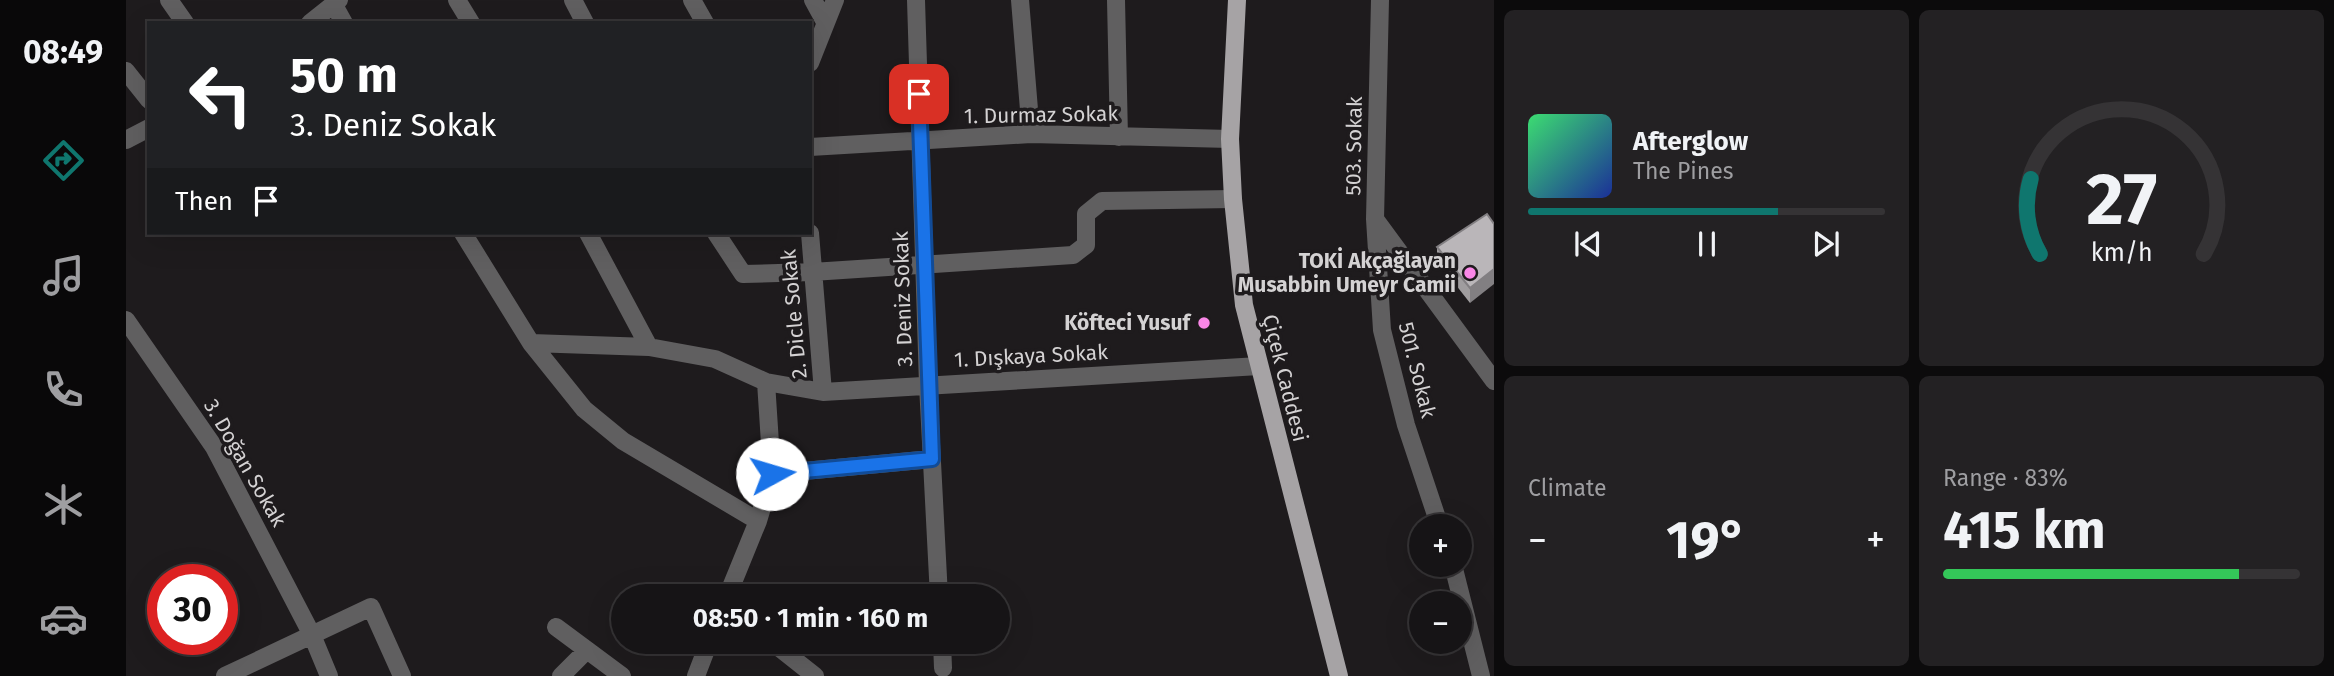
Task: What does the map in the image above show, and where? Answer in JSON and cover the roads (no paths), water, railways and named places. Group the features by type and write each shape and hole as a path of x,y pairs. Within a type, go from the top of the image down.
{"main road":[{"name":"Çiçek Caddesi","path":"1237,0 1230,139 1244,305 1339,676"}],"street":[{"path":"169,0 184,21"},
{"path":"457,0 470,21"},
{"path":"573,0 585,21"},
{"path":"692,0 704,21"},
{"path":"813,0 825,22"},
{"path":"812,57 835,0"},
{"name":"3. Deniz Sokak","path":"916,0 928,386 938,584"},
{"path":"1020,0 1031,134"},
{"path":"1116,0 1119,137"},
{"name":"503. Sokak","path":"1380,0 1375,219 1494,381"},
{"path":"313,21 337,2 343,21"},
{"path":"126,72 147,98"},
{"path":"126,141 147,129"},
{"name":"1. Durmaz Sokak","path":"812,147 1031,134 1230,139"},
{"path":"717,235 743,274 1073,255 1086,245 1086,214 1102,201 1233,199"},
{"name":"501. Sokak","path":"1375,219 1382,330 1406,425 1436,514"},
{"path":"464,235 531,343 584,409 623,441 758,521"},
{"path":"589,235 649,347"},
{"name":"2. Dicle Sokak","path":"810,235 823,393"},
{"name":"3. Doğan Sokak","path":"130,330 214,447 312,635 329,676"},
{"name":"1. Dışkaya Sokak","path":"531,343 649,347 715,359 766,382 823,393 1259,366"},
{"path":"732,584 758,521 772,474 766,382"},
{"path":"772,474 932,459"},
{"path":"1456,577 1480,676"},
{"path":"225,676 372,607 402,676"},
{"path":"556,627 622,676"},
{"path":"561,676 586,651"},
{"path":"696,676 704,654"},
{"path":"787,654 815,676"},
{"path":"942,654 943,668"}],"place":[{"name":"TOKİ Akçağlayan Musabbin Umeyr Camii","path":"1470,273"},
{"name":"Köfteci Yusuf","path":"1204,323"}]}
